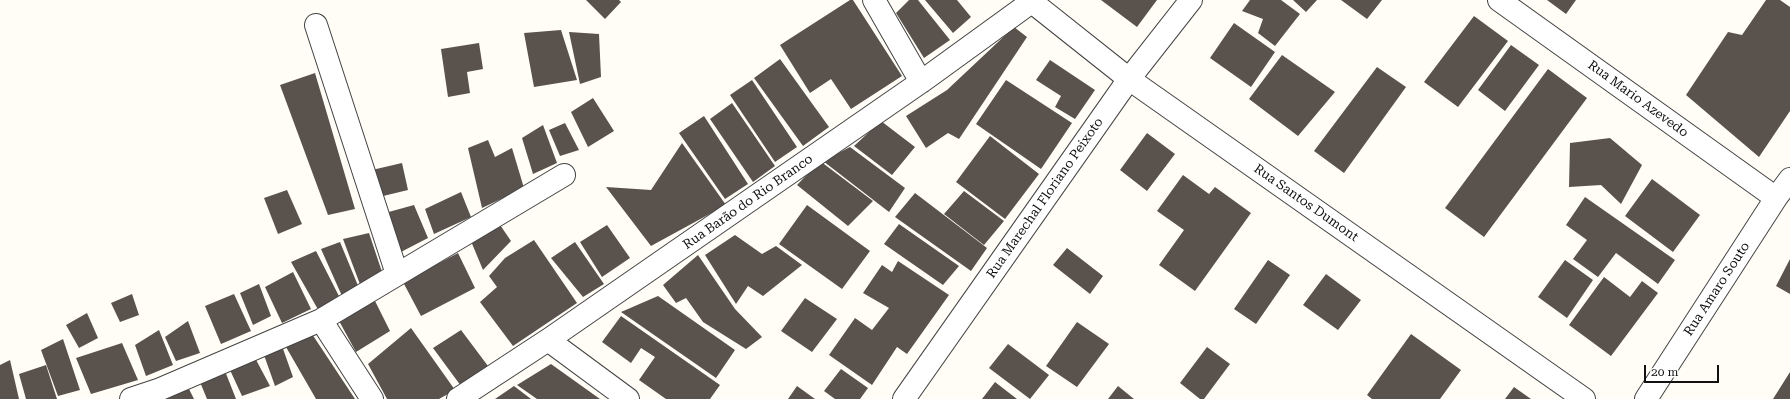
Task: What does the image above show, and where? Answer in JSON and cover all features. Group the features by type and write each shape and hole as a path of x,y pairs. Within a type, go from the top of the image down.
{"street":[{"path":"874,0 921,82"},
{"name":"Rua Marechal Floriano Peixoto","path":"904,399 1129,79 1191,0"},
{"name":"Rua Mario Azevedo","path":"1499,0 1776,198"},
{"name":"Rua Barão do Rio Branco","path":"458,399 548,340 921,82 1033,1"},
{"name":"Rua Santos Dumont","path":"1033,1 1129,79 1584,399"},
{"path":"316,25 397,274"},
{"path":"131,399 158,390 321,320 564,175"},
{"name":"Rua Amaro Souto","path":"1646,399 1776,198 1790,179"},
{"path":"321,320 372,399"},
{"path":"548,340 628,399"}],"building":[{"path":"586,0 619,0 621,2 605,19"},
{"path":"850,0 853,0 902,76 851,109 831,79 810,93 780,45"},
{"path":"909,0 918,0 950,40 924,58 896,13"},
{"path":"925,0 957,0 971,17 953,33"},
{"path":"1101,0 1157,0 1137,27"},
{"path":"1250,0 1281,0 1300,14 1275,46 1258,33 1263,19 1242,11"},
{"path":"1293,0 1317,0 1306,12"},
{"path":"1341,0 1382,0 1367,19"},
{"path":"1547,0 1576,0 1566,14"},
{"path":"1766,0 1780,0 1790,7 1790,111 1759,157 1686,95 1728,32 1742,35"},
{"path":"1474,16 1508,41 1458,107 1424,82"},
{"path":"1234,23 1275,52 1251,87 1210,58"},
{"path":"1014,27 1027,37 959,139 948,133 926,148 906,116 947,90"},
{"path":"561,30 577,80 534,87 524,33"},
{"path":"569,32 599,34 601,77 580,84"},
{"path":"479,43 483,69 467,72 470,93 448,97 441,49"},
{"path":"1511,45 1539,65 1505,111 1478,90"},
{"path":"1282,55 1335,92 1298,136 1249,99"},
{"path":"780,59 829,127 803,146 754,78"},
{"path":"1050,60 1095,90 1075,119 1055,107 1061,96 1036,80"},
{"path":"1377,67 1406,87 1344,173 1314,151"},
{"path":"1548,69 1587,98 1484,237 1445,208"},
{"path":"315,73 355,209 328,215 280,85"},
{"path":"752,80 797,147 775,162 730,95"},
{"path":"1006,80 1072,123 1041,169 976,124"},
{"path":"593,98 614,131 588,147 571,112"},
{"path":"732,103 775,166 753,182 710,119"},
{"path":"704,116 748,184 725,199 679,133"},
{"path":"881,121 915,147 892,175 854,146"},
{"path":"565,123 579,150 560,156 549,130"},
{"path":"543,125 557,163 533,174 522,138"},
{"path":"1147,133 1175,154 1147,191 1120,170"},
{"path":"990,136 1039,174 1005,219 956,182"},
{"path":"1610,138 1642,165 1621,204 1601,185 1569,187 1570,143"},
{"path":"488,140 495,157 512,148 524,188 482,208 468,148"},
{"path":"682,143 726,205 651,246 606,187 651,190"},
{"path":"850,147 905,188 889,212 823,161"},
{"path":"820,161 873,201 848,226 797,185"},
{"path":"402,163 408,190 379,197 372,170"},
{"path":"1183,175 1209,194 1215,187 1251,213 1195,291 1159,265 1184,230 1157,211"},
{"path":"1652,179 1700,215 1673,252 1625,216"},
{"path":"287,190 302,224 278,234 264,198"},
{"path":"964,191 1004,221 984,245 944,214"},
{"path":"461,192 471,217 434,234 425,209"},
{"path":"915,193 987,248 971,271 895,217"},
{"path":"1585,197 1675,260 1658,284 1616,253 1598,277 1573,259 1587,240 1566,225"},
{"path":"414,205 428,238 399,253 385,213"},
{"path":"807,205 870,251 842,289 779,244"},
{"path":"496,219 511,241 483,270 468,234"},
{"path":"899,224 959,266 943,285 884,244"},
{"path":"607,225 630,258 602,277 580,242"},
{"path":"369,233 384,278 361,287 343,239"},
{"path":"735,235 762,254 776,246 802,265 763,296 748,286 736,304 705,255"},
{"path":"534,240 577,303 513,346 480,302 497,287 489,276 505,258"},
{"path":"340,242 359,288 342,296 321,249"},
{"path":"575,242 604,284 583,297 551,258"},
{"path":"1067,248 1103,276 1090,294 1053,265"},
{"path":"316,251 342,302 320,313 291,262"},
{"path":"458,253 475,288 421,316 403,282"},
{"path":"698,255 735,309 762,337 746,349 703,322 686,298 676,303 663,285"},
{"path":"1790,259 1790,294 1776,286"},
{"path":"1268,260 1290,275 1256,324 1234,309"},
{"path":"1565,260 1593,280 1567,318 1538,297"},
{"path":"898,261 949,295 907,354 897,347 872,385 829,355 855,318 872,330 889,308 863,293 882,265 892,272"},
{"path":"293,272 311,309 282,323 265,287"},
{"path":"1326,274 1361,300 1338,330 1303,305"},
{"path":"1604,277 1630,297 1642,281 1658,293 1611,356 1569,325"},
{"path":"259,284 271,316 253,325 240,293"},
{"path":"132,294 139,315 120,322 111,303"},
{"path":"234,294 251,331 221,344 205,306"},
{"path":"658,296 735,350 716,378 621,312"},
{"path":"373,297 390,331 356,352 338,319"},
{"path":"805,298 837,319 812,352 781,331"},
{"path":"87,313 98,338 79,348 66,325"},
{"path":"621,316 720,385 710,399 666,399 639,380 655,357 641,348 631,363 602,342"},
{"path":"188,321 200,353 176,361 165,337"},
{"path":"1077,322 1109,344 1077,387 1046,366"},
{"path":"411,328 455,390 439,399 387,399 368,364"},
{"path":"159,330 173,365 146,376 135,345"},
{"path":"461,330 488,366 461,386 433,348"},
{"path":"312,334 355,399 316,399 286,347"},
{"path":"1411,334 1461,370 1440,399 1372,399 1367,395"},
{"path":"63,339 80,390 58,396 41,350"},
{"path":"122,343 138,380 91,394 76,358"},
{"path":"1008,344 1049,375 1030,399 989,368"},
{"path":"282,346 293,377 275,386 264,355"},
{"path":"1207,347 1230,364 1204,399 1200,399 1180,383"},
{"path":"254,356 270,386 242,396 230,370"},
{"path":"10,360 19,399 0,399 0,365"},
{"path":"551,364 600,399 537,399 517,385"},
{"path":"46,365 57,399 26,399 19,374"},
{"path":"841,369 868,388 860,399 835,399 824,391"},
{"path":"225,371 236,399 207,399 200,382"},
{"path":"1790,372 1790,399 1773,399"},
{"path":"995,382 1017,399 982,399"},
{"path":"514,386 531,399 495,399"},
{"path":"797,386 815,399 788,399"},
{"path":"1118,386 1134,399 1108,399"},
{"path":"188,387 194,399 164,399"},
{"path":"1514,387 1531,399 1505,399"}]}
